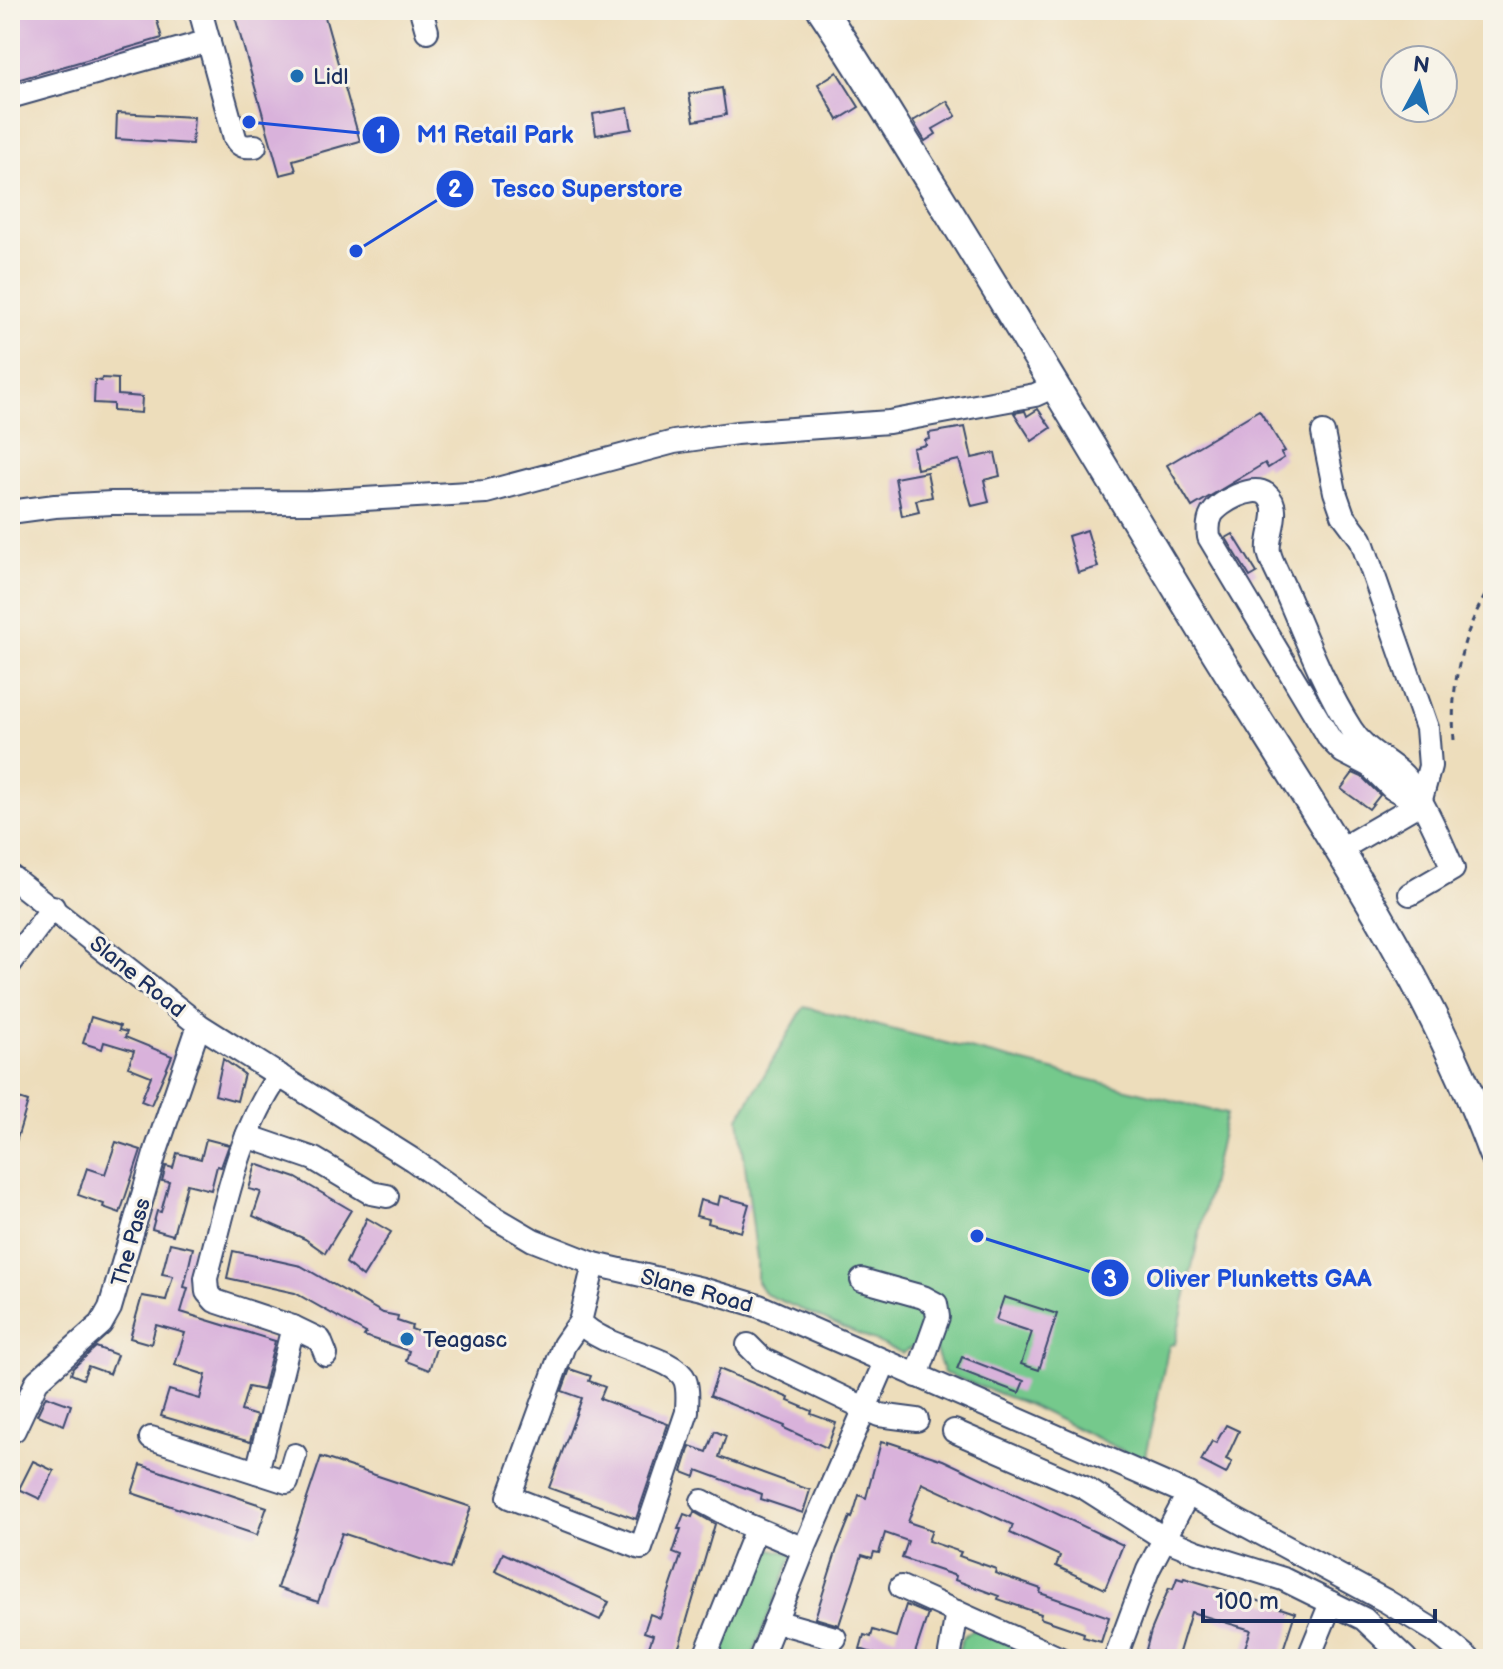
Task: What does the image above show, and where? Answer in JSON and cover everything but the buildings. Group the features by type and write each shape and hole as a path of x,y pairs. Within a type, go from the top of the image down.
{"main road":[{"path":"822,10 1339,850 1419,990 1454,1059 1493,1154"}],"street":[{"path":"200,10 235,138 244,147 255,146"},
{"path":"10,97 209,41"},
{"path":"10,512 112,503 312,502 486,492 674,442 736,433 889,422 1035,395 1055,386"},
{"path":"1323,433 1343,515 1361,539 1427,728 1430,766 1420,803 1339,850"},
{"path":"1410,894 1453,869 1437,832 1420,803 1403,775 1376,757 1351,729 1317,665 1269,551 1273,507 1266,495 1256,491 1241,494 1217,508 1210,517 1209,537 1330,739 1343,752 1370,766 1392,788 1420,803"},
{"path":"1330,739 1351,729"},
{"name":"Slane Road","path":"10,876 199,1025 533,1240 594,1264 740,1299 1188,1494 1386,1601 1435,1631 1469,1659"},
{"path":"10,964 53,907"},
{"name":"The Pass","path":"14,1430 37,1381 101,1324 110,1308 155,1154 199,1025"},
{"path":"279,1075 260,1105 231,1180 206,1278 207,1292 215,1301 229,1307 293,1327 320,1340 326,1355"},
{"path":"247,1136 314,1159 371,1193 387,1196"},
{"path":"580,1322 604,1341 670,1365 684,1377 688,1393 687,1412 641,1548 509,1497 564,1345 580,1322 594,1264"},
{"path":"862,1280 923,1297 936,1304 938,1317 917,1376"},
{"path":"257,1472 293,1327"},
{"path":"748,1345 762,1359 879,1415 917,1420"},
{"path":"760,1659 885,1362"},
{"path":"954,1431 1085,1488 1165,1539 1283,1579 1364,1619 1406,1659"},
{"path":"151,1438 287,1482 295,1455"},
{"path":"1115,1659 1135,1600 1188,1494"},
{"path":"702,1501 804,1549"},
{"path":"704,1659 756,1529"},
{"path":"901,1587 1061,1659"},
{"path":"1308,1659 1331,1603"},
{"path":"949,1659 957,1612"},
{"path":"775,1621 835,1638"}],"path":[{"path":"1454,740 1452,711 1464,645 1493,583"}],"green space":[{"path":"804,1007 1226,1114 1175,1344 1169,1345 1144,1461 1029,1405 944,1373 935,1348 921,1343 902,1353 765,1294 757,1282 757,1259 739,1118"},
{"path":"767,1548 793,1554 751,1659 711,1659 756,1552"},
{"path":"973,1630 1046,1659 957,1659 963,1638"}],"place":[{"name":"Lidl","path":"297,76"},
{"name":"M1 Retail Park","path":"249,122"},
{"name":"Tesco Superstore","path":"356,251"},
{"name":"Oliver Plunketts GAA","path":"977,1236"},
{"name":"Teagasc","path":"407,1339"}]}
